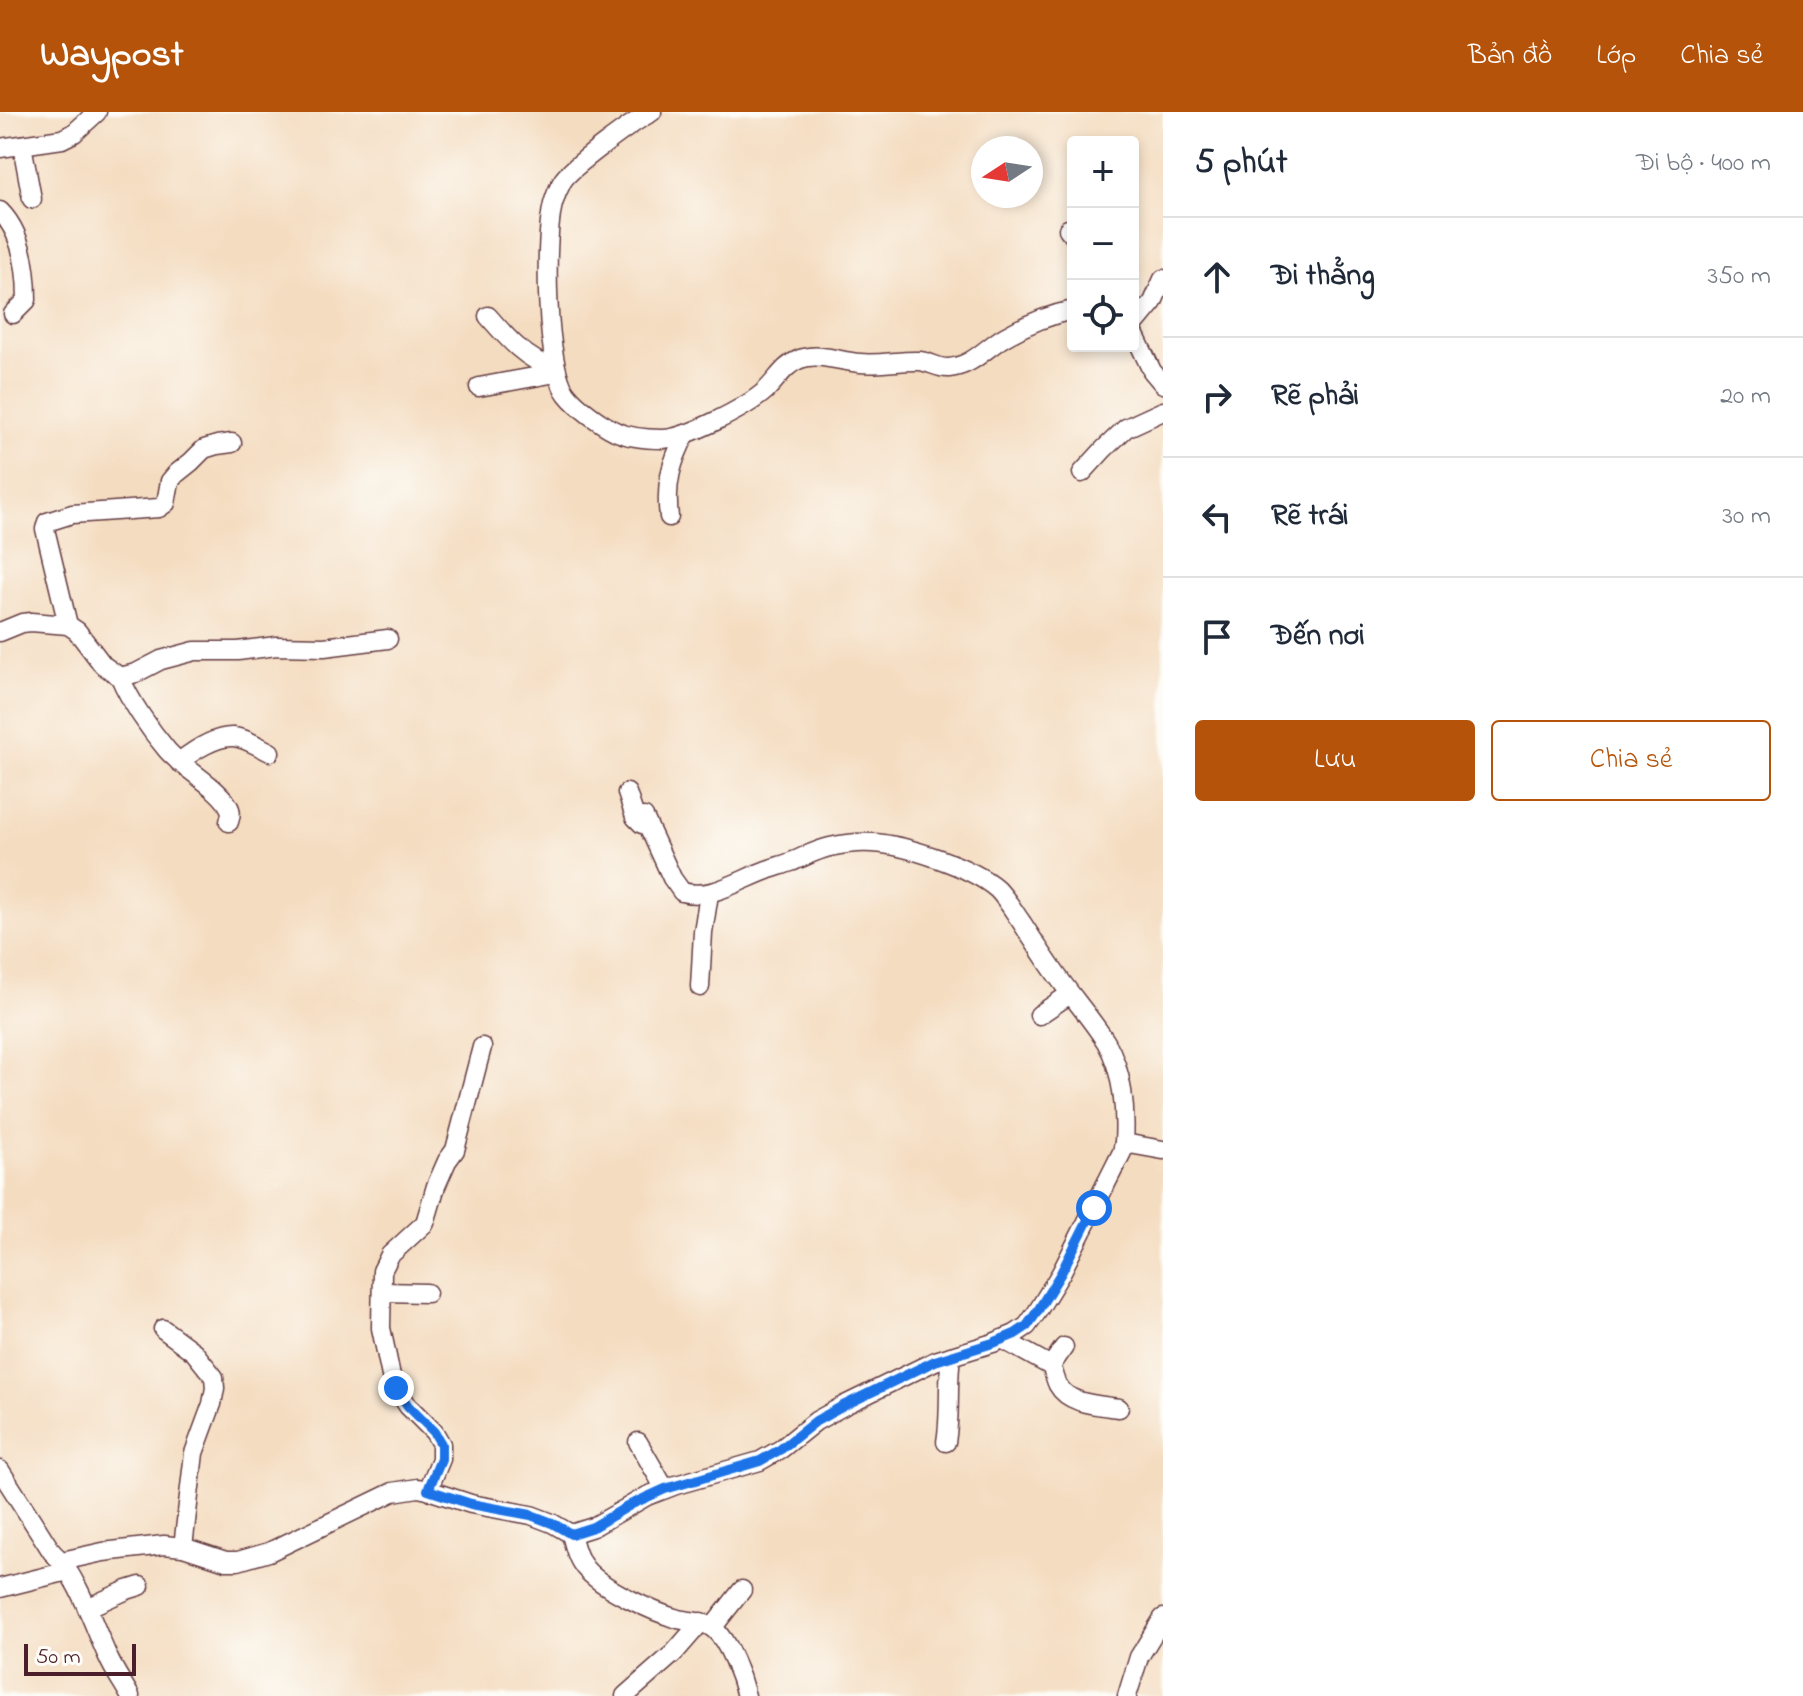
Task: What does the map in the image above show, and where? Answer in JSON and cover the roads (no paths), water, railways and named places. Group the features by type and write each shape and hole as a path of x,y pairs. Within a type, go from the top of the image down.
{"street":[{"path":"0,148 62,139 103,112"},
{"path":"652,112 622,131 563,178 553,207 547,278 556,371 566,393 583,409 616,431 660,439 686,434 738,410 766,390 787,365 804,358 822,357 860,363 924,361 945,369 958,367 973,361 1002,338 1027,324 1067,312"},
{"path":"22,145 32,199"},
{"path":"0,211 15,233 27,274 27,300 13,314"},
{"path":"1139,320 1153,302 1163,279"},
{"path":"488,316 522,352 556,371"},
{"path":"1139,342 1152,371 1163,384"},
{"path":"479,387 556,371"},
{"path":"1082,473 1126,428 1163,411"},
{"path":"669,517 667,497 672,468 686,434"},
{"path":"68,625 45,529 47,522 72,514 159,508 166,503 170,481 204,449 232,443"},
{"path":"0,632 31,622 68,625 77,631 103,665 120,677 158,739 225,802 231,814 229,822"},
{"path":"120,677 136,673 161,660 195,651 238,651 276,646 324,647 388,639"},
{"path":"179,762 194,750 223,738 244,739 270,752"},
{"path":"571,1534 593,1527 665,1489 760,1461 781,1449 816,1421 845,1405 935,1361 1002,1339 1027,1326 1061,1273 1124,1143 1123,1103 1118,1073 1108,1046 997,889 950,863 872,843 831,847 709,894 693,895 682,892 672,878 644,817 642,824 635,817 627,793"},
{"path":"700,987 709,894"},
{"path":"1039,1015 1070,994"},
{"path":"428,1490 441,1459 441,1444 434,1432 408,1406 391,1376 381,1328 382,1271 390,1255 425,1223 436,1186 455,1150 482,1047"},
{"path":"1124,1143 1163,1150"},
{"path":"382,1292 427,1293"},
{"path":"163,1329 194,1352 214,1377 212,1404 194,1453 183,1547"},
{"path":"1002,1339 1051,1366 1060,1388 1069,1397 1085,1403 1119,1408"},
{"path":"1051,1366 1064,1347"},
{"path":"946,1442 951,1356"},
{"path":"638,1442 665,1489"},
{"path":"0,1470 52,1552 65,1566 109,1660 130,1696"},
{"path":"0,1588 103,1552 164,1545 183,1547 226,1561 250,1558 269,1552 393,1492 418,1488 471,1504 531,1515 571,1534 584,1568 602,1582 663,1614 707,1624 721,1638 732,1657 746,1696"},
{"path":"87,1608 140,1586"},
{"path":"625,1696 742,1590"},
{"path":"1127,1696 1139,1657 1163,1618"}]}
